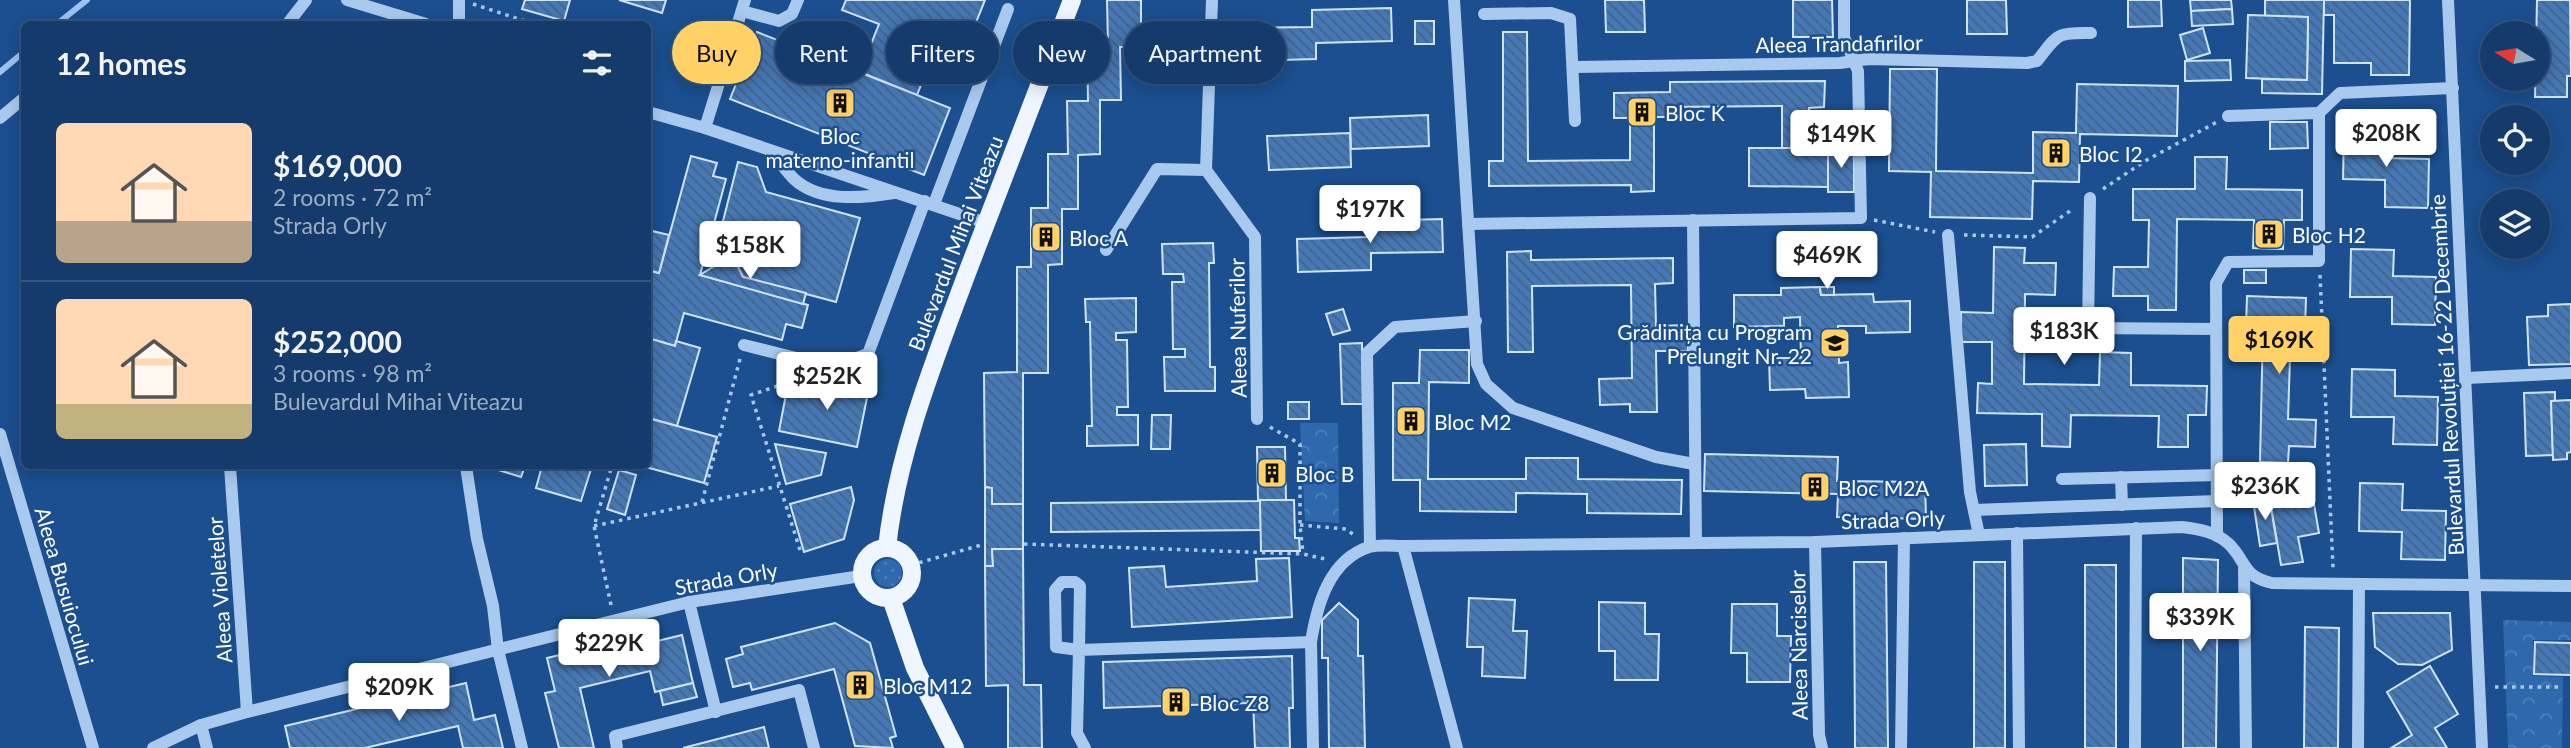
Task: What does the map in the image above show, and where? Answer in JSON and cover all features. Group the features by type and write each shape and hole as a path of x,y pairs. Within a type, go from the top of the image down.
{"main road":[{"name":"Bulevardul Mihai Viteazu","path":"887,548 891,514 912,428 986,223 1072,0"},
{"path":"887,548 897,550 911,565 911,582 900,596 891,598 872,594 861,576 868,556 887,548"},
{"path":"891,598 915,668 955,748"}],"street":[{"path":"290,21 306,0"},
{"path":"347,0 416,21"},
{"path":"458,21 460,0"},
{"path":"705,128 744,5 779,21 792,14 797,0"},
{"path":"1106,250 1157,169 1206,170 1212,0"},
{"path":"1454,0 1478,364 1486,384 1513,408 1656,457 1694,464"},
{"path":"1468,224 1861,218 1858,71 1844,37 1844,0"},
{"name":"Bulevardul Revoluției 16-22 Decembrie","path":"2448,0 2482,748"},
{"path":"744,345 832,367 868,354 1008,9"},
{"path":"1484,14 1564,15 1573,23 1575,121"},
{"name":"Aleea Trandafirilor","path":"1573,67 1868,59 2027,63 2037,61 2056,35 2065,32 2091,33"},
{"path":"2228,117 2319,113 2340,93 2453,88"},
{"path":"0,118 21,100"},
{"path":"651,113 705,128 986,223"},
{"path":"2246,748 2244,569 2238,554 2217,536 2216,283 2228,262 2319,261 2319,113"},
{"path":"769,150 796,181 822,193 858,199 897,192"},
{"name":"Aleea Nuferilor","path":"1206,170 1255,237 1257,419"},
{"path":"2090,198 2088,328 2216,329"},
{"path":"1693,220 1696,543"},
{"path":"1948,234 1956,354 1979,535"},
{"path":"1313,748 1311,642 1318,601 1342,563 1370,546 1367,353 1395,327 1476,321"},
{"path":"2466,377 2571,373"},
{"name":"Aleea Busuiocului","path":"0,434 93,748"},
{"name":"Aleea Violetelor","path":"230,469 247,712"},
{"path":"466,469 477,539 493,606 498,650 522,748"},
{"path":"2062,479 2217,475"},
{"path":"2121,477 2122,505"},
{"path":"1974,510 2217,501"},
{"name":"Strada Orly","path":"1370,546 1815,542 2182,527 2206,530 2217,536"},
{"path":"2135,748 2136,528"},
{"path":"2017,533 2019,748"},
{"path":"1901,748 1903,538"},
{"name":"Aleea Narciselor","path":"1815,542 1822,748"},
{"path":"1403,546 1457,748"},
{"path":"2244,569 2258,580 2272,583 2571,586"},
{"name":"Strada Orly","path":"153,748 201,725 247,712 689,602 861,576"},
{"path":"1085,748 1077,733 1079,649 1080,586 1075,582 1062,582 1055,590 1056,647 1079,649 1311,642"},
{"path":"2358,584 2358,748"},
{"path":"689,602 716,712"},
{"path":"618,748 615,736 799,690 814,748"},
{"path":"201,725 207,748"}],"path":[{"path":"460,0 525,21"},
{"path":"1861,218 1948,234 2032,237 2145,161 2228,117"},
{"path":"2319,261 2334,584"},
{"path":"702,502 744,345"},
{"path":"800,551 751,396 832,367"},
{"path":"1257,419 1300,444 1300,525 1303,554"},
{"path":"611,470 594,526 615,620"},
{"path":"594,526 779,486"},
{"path":"1300,525 1346,529 1370,546"},
{"path":"911,565 985,544"},
{"path":"1024,544 1303,554 1342,563"},
{"path":"2479,687 2563,687"}],"green space":[{"path":"1300,423 1338,423 1339,523 1305,521"},
{"path":"888,559 898,563 902,573 898,583 888,587 878,583 874,573 878,563"},
{"path":"2503,620 2571,622 2571,640 2533,640 2533,676 2563,677 2562,748 2508,748"}],"building":[{"path":"525,0 570,0 564,21 522,9"},
{"path":"619,0 666,0 662,13"},
{"path":"846,0 985,0 977,21 886,21 886,82 872,77 872,42 879,24 842,10"},
{"name":"Bloc A","path":"1107,0 1141,0 1141,21 1124,21 1124,47 1120,47 1121,100 1100,100 1100,154 1078,155 1078,209 1062,209 1062,264 1048,265 1048,373 1023,373 1023,504 992,504 992,488 985,487 984,373 1017,372 1017,267 1031,267 1031,208 1048,208 1048,154 1068,154 1067,101 1088,101 1088,84 1110,84 1110,21 1107,21"},
{"path":"1605,0 1644,0 1645,32 1606,32"},
{"path":"1793,0 1832,0 1833,37 1793,37"},
{"path":"1967,0 2006,0 2007,34 1967,34"},
{"path":"2128,0 2161,0 2162,26 2128,27"},
{"path":"2190,0 2231,0 2232,9 2191,11"},
{"path":"2265,0 2324,0 2322,94 2262,93 2262,79 2307,80 2308,17 2265,16"},
{"path":"2324,0 2410,0 2409,75 2371,75 2371,63 2334,63 2334,15 2324,15"},
{"path":"2537,0 2570,0 2571,76 2567,76 2567,97 2535,97 2535,91 2550,91 2550,21 2537,21"},
{"path":"1391,8 1392,41 1316,43 1316,59 1286,60 1286,27 1312,27 1312,10"},
{"path":"2232,9 2233,24 2192,26 2191,11"},
{"path":"2248,15 2308,17 2307,80 2246,78"},
{"path":"1415,21 1434,21 1434,44 1415,44"},
{"path":"2203,28 2210,53 2187,60 2180,35"},
{"name":"Bloc K","path":"1503,32 1527,32 1528,161 1630,160 1630,118 1614,118 1614,93 1670,92 1670,82 1825,81 1824,107 1809,108 1809,148 1782,148 1782,106 1670,107 1670,117 1654,117 1654,191 1631,192 1631,185 1489,186 1489,161 1503,161"},
{"name":"Bloc materno-infantil","path":"761,34 775,39 775,84 872,84 872,77 950,108 924,175 730,99 736,84 761,84"},
{"path":"2230,60 2231,80 2185,81 2185,61"},
{"name":"Bloc I2","path":"1890,69 1937,69 1936,171 2033,173 2033,132 2076,133 2077,84 2178,86 2177,136 2080,134 2079,182 2033,181 2032,219 1930,217 1931,172 1889,171"},
{"path":"890,84 921,84 917,95"},
{"path":"1428,115 1429,146 1351,149 1350,118"},
{"path":"2270,122 2307,122 2308,148 2270,149"},
{"path":"2344,131 2387,132 2386,158 2429,159 2428,208 2385,207 2385,180 2343,179"},
{"path":"1350,133 1351,167 1269,170 1267,136"},
{"path":"1749,148 1828,148 1828,187 1749,186"},
{"path":"1828,148 1854,148 1854,192 1828,192"},
{"path":"691,156 717,163 713,176 726,179 700,275 808,305 802,328 786,324 782,340 684,313 675,346 651,339 651,271 659,273"},
{"name":"Bloc H2","path":"2195,157 2227,157 2226,189 2302,190 2302,220 2284,220 2283,249 2253,248 2254,220 2177,219 2176,310 2148,310 2148,296 2113,296 2114,267 2148,267 2149,220 2133,220 2133,189 2195,189"},
{"path":"738,162 757,167 766,192 860,218 836,302 743,277 720,233"},
{"path":"1442,219 1443,252 1371,253 1371,270 1298,272 1297,239 1367,237 1367,221"},
{"path":"651,231 669,235 659,273 651,271"},
{"path":"1213,243 1214,263 1209,263 1210,367 1215,367 1215,391 1165,391 1164,357 1185,357 1185,349 1173,349 1172,282 1184,282 1183,274 1163,274 1162,244"},
{"path":"1994,247 2025,248 2024,263 2056,263 2055,295 2025,294 2024,384 2099,385 2100,352 2131,353 2131,385 2207,386 2206,415 2188,415 2188,447 2158,447 2159,416 2071,415 2070,447 2042,446 2042,414 1977,413 1978,383 1992,384 1992,342 1961,342 1961,312 1993,313"},
{"path":"2351,249 2394,250 2393,276 2436,277 2435,325 2392,324 2392,297 2350,297"},
{"path":"1531,251 1531,260 1673,258 1673,283 1655,284 1656,326 1688,325 1688,351 1656,351 1657,412 1630,412 1630,404 1600,405 1599,379 1632,378 1631,285 1532,286 1533,352 1508,352 1507,252"},
{"path":"732,255 743,277 806,293 803,304 700,275"},
{"path":"2244,270 2266,270 2266,283 2244,283"},
{"path":"1820,287 1821,295 1873,294 1874,302 1910,301 1910,332 1866,333 1866,326 1838,326 1839,363 1848,362 1849,397 1806,398 1805,389 1770,390 1769,358 1801,358 1800,317 1784,318 1784,326 1734,327 1734,295 1781,295 1781,288"},
{"path":"1820,287 1834,287 1834,295 1821,295"},
{"path":"2247,296 2306,298 2305,328 2291,328 2288,419 2316,420 2315,447 2289,446 2288,463 2260,462 2263,326 2246,326"},
{"path":"1136,298 1136,332 1116,333 1116,340 1127,340 1128,407 1117,407 1117,415 1138,415 1138,445 1087,446 1087,426 1092,426 1090,322 1086,322 1085,299"},
{"path":"2571,304 2571,364 2529,365 2527,317 2548,316 2548,305"},
{"path":"1343,309 1350,330 1333,335 1326,314"},
{"path":"651,339 675,346 676,341 700,348 677,426 651,419"},
{"path":"1362,343 1363,404 1342,404 1340,344"},
{"name":"Bloc M2","path":"1420,350 1469,350 1469,383 1429,382 1428,479 1526,479 1526,458 1578,458 1578,479 1682,480 1681,514 1587,513 1587,494 1516,493 1516,512 1420,511 1420,480 1393,480 1393,383 1419,383"},
{"path":"2352,369 2395,370 2395,396 2438,397 2437,445 2393,444 2394,417 2351,417"},
{"path":"843,377 870,383 857,447 779,431 787,389 811,394 814,381 840,387"},
{"path":"2555,392 2555,401 2551,401 2553,455 2526,456 2524,393"},
{"path":"2571,400 2571,452 2567,453 2567,459 2553,460 2551,401"},
{"path":"1288,402 1309,402 1309,419 1288,419"},
{"path":"1152,415 1171,415 1170,449 1151,449"},
{"path":"651,419 717,437 704,483 651,468"},
{"path":"775,444 826,453 821,475 786,484"},
{"path":"2026,444 2027,485 1985,486 1984,445"},
{"name":"Bloc B","path":"1257,447 1285,447 1286,500 1260,500 1261,530 1051,532 1051,503 1258,501"},
{"name":"Bloc M2A","path":"1705,454 1838,457 1837,481 1925,482 1926,519 1837,517 1838,494 1704,491"},
{"path":"495,469 524,469 521,477"},
{"path":"541,469 591,469 581,501 536,488"},
{"path":"619,470 636,475 625,515 607,509"},
{"path":"2292,479 2293,484 2310,481 2319,533 2298,537 2303,562 2281,565 2267,483"},
{"path":"2360,483 2403,484 2402,510 2446,511 2445,560 2401,559 2402,532 2359,531"},
{"path":"851,487 854,500 844,539 804,552 790,504"},
{"path":"985,487 992,488 992,504 1023,504 1023,549 992,549 993,566 985,566"},
{"path":"2269,497 2277,543 2260,546 2253,500"},
{"path":"1260,500 1294,500 1295,538 1299,538 1300,551 1261,551"},
{"path":"992,549 1023,549 1024,685 1041,685 1042,748 1008,748 1008,685 986,686 985,566 993,566"},
{"path":"1289,558 1292,617 1132,627 1129,568 1164,566 1166,587 1257,581 1256,559"},
{"path":"2183,558 2218,560 2216,748 2183,748"},
{"path":"1854,562 1886,562 1888,748 1855,748"},
{"path":"1974,562 2005,562 2005,748 1974,748"},
{"path":"2085,565 2116,565 2116,748 2085,748"},
{"path":"1469,598 1515,600 1513,631 1527,631 1525,678 1482,676 1483,647 1467,647"},
{"path":"1599,602 1645,603 1645,634 1659,634 1658,680 1615,680 1615,651 1599,651"},
{"path":"1339,603 1358,620 1358,656 1363,656 1365,748 1329,748 1328,658 1322,658 1322,620"},
{"path":"1732,604 1777,604 1777,636 1791,636 1790,682 1747,682 1747,653 1731,653"},
{"path":"2373,613 2450,613 2452,650 2422,665 2398,664 2375,647"},
{"name":"Bloc M12","path":"835,623 870,643 896,736 890,738 893,748 855,746 834,669 752,690 750,683 733,687 726,659 743,654 741,647"},
{"path":"2305,627 2339,628 2338,748 2304,748"},
{"path":"643,635 645,644 682,635 693,683 655,692 650,671 580,688 594,748 559,748 545,693 555,691 547,658"},
{"path":"2535,642 2571,643 2571,675 2534,674"},
{"name":"Bloc Z8","path":"1292,656 1293,708 1289,708 1290,748 1255,748 1253,700 1248,700 1248,703 1104,708 1103,662"},
{"path":"2430,666 2458,714 2435,728 2447,748 2391,748 2412,735 2387,692"},
{"path":"466,683 474,720 495,715 503,748 463,748 458,726 365,748 290,748 285,726"},
{"path":"693,683 697,697 663,705 660,691"},
{"path":"764,727 769,748 683,748"}],"waterway":[{"path":"61,21 87,0"},
{"path":"0,72 21,54"}],"place":[{"name":"Bloc materno-infantil","path":"840,103"},
{"name":"Bloc K","path":"1642,112"},
{"name":"Bloc I2","path":"2056,153"},
{"name":"Bloc H2","path":"2269,234"},
{"name":"Bloc A","path":"1046,237"},
{"name":"Grădinița cu Program Prelungit Nr. 22","path":"1835,343"},
{"name":"Bloc M2","path":"1411,421"},
{"name":"Bloc B","path":"1272,473"},
{"name":"Bloc M2A","path":"1815,487"},
{"name":"Bloc M12","path":"860,685"},
{"name":"Bloc Z8","path":"1176,702"}]}
